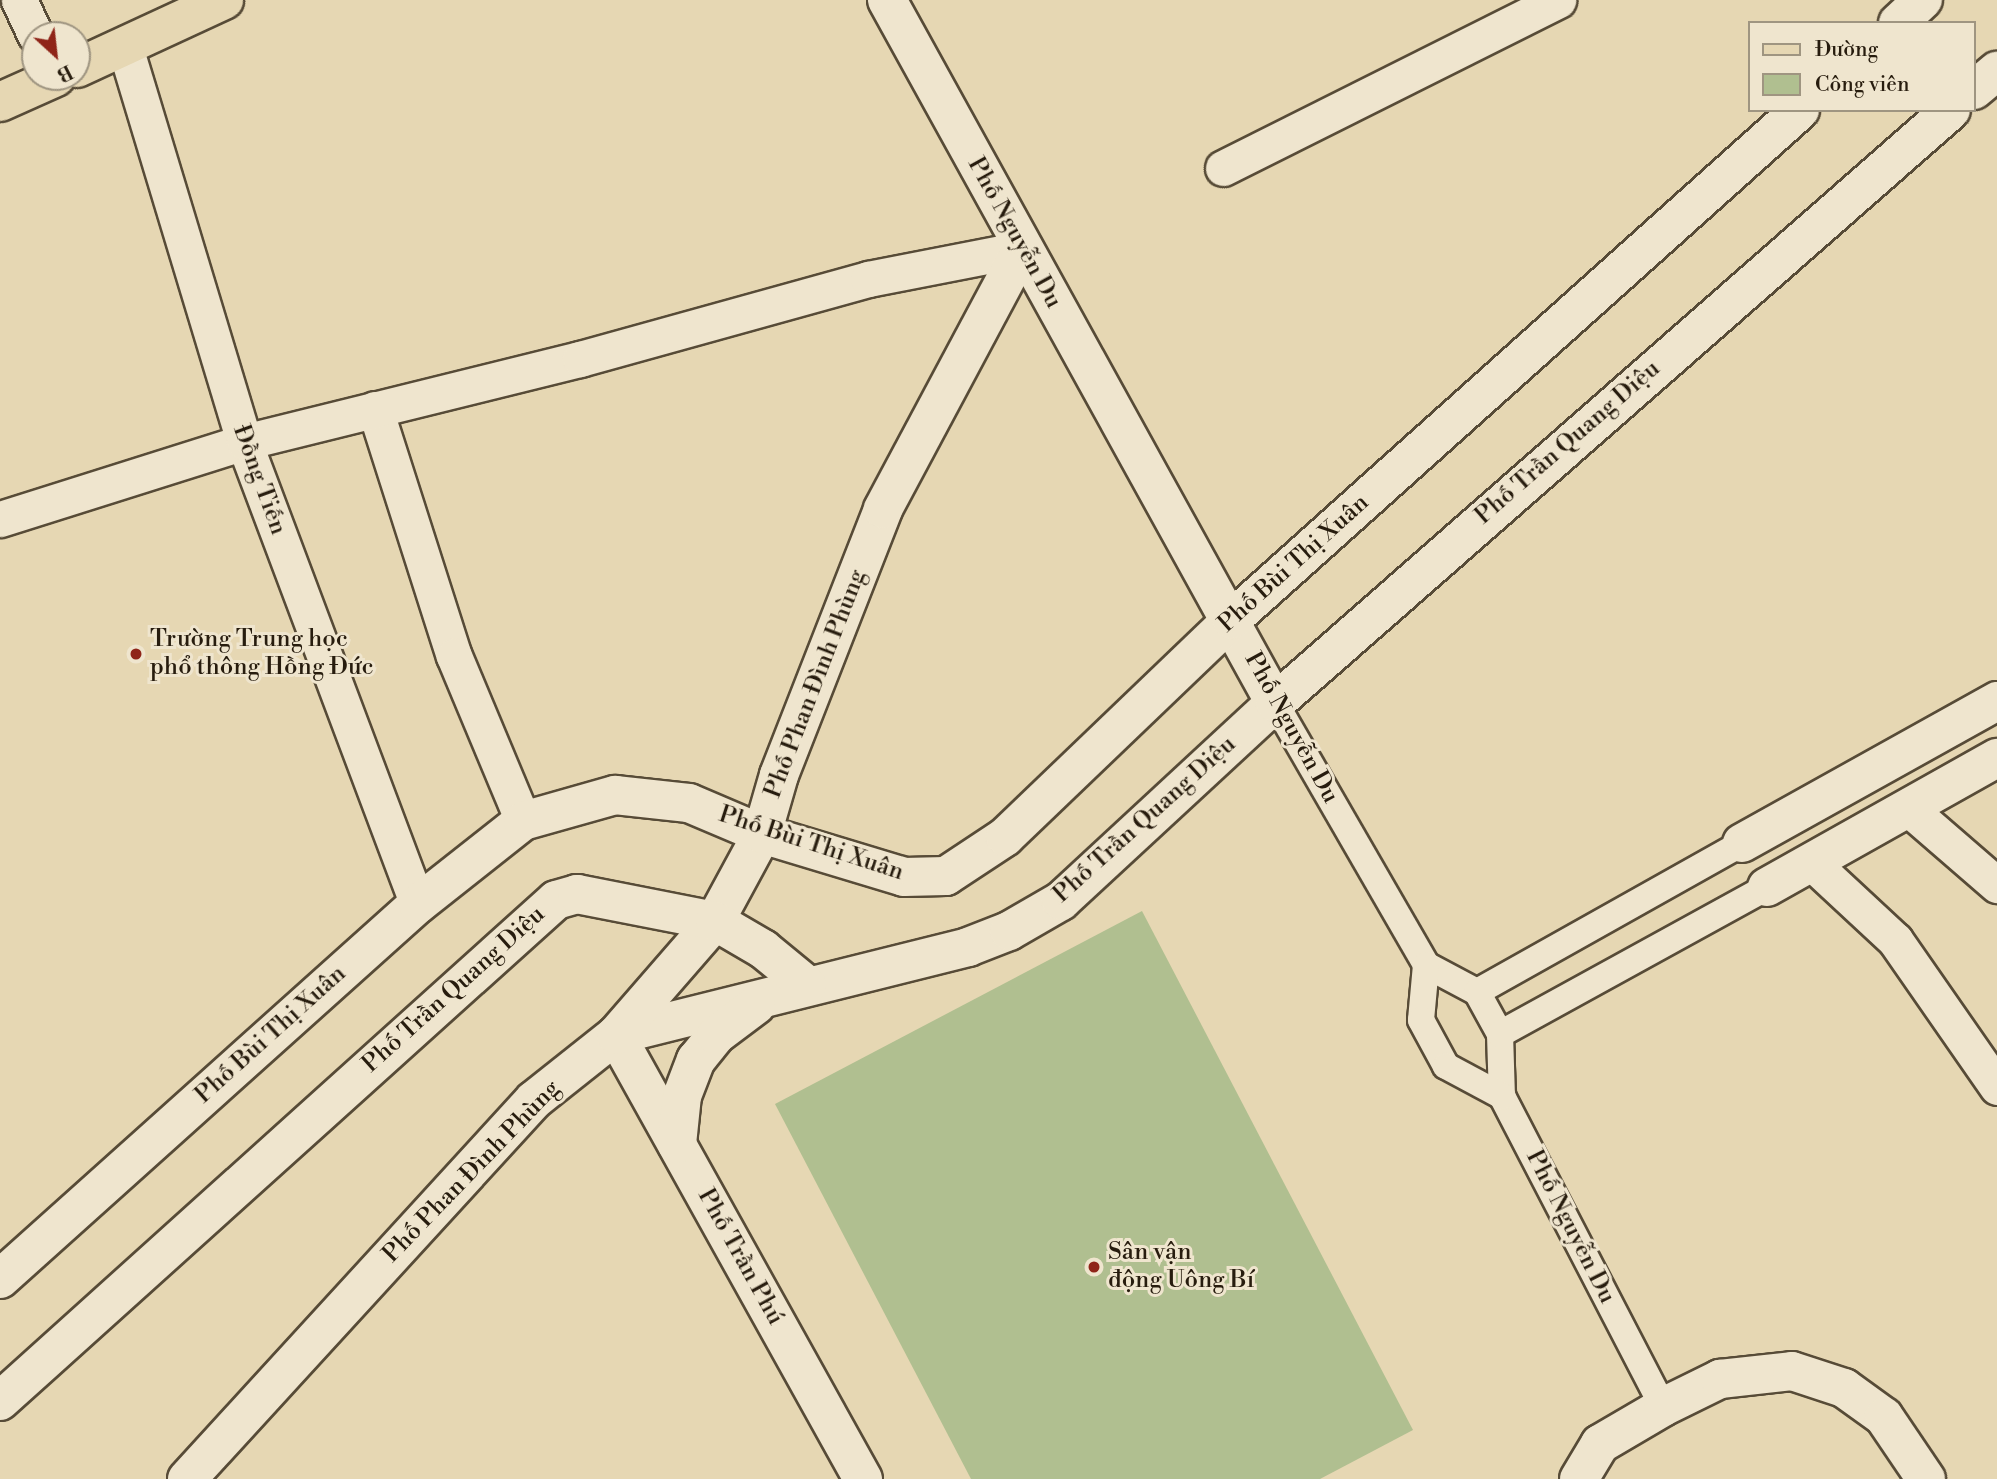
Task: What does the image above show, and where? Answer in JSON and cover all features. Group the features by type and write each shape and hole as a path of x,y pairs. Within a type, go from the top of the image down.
{"main road":[{"path":"91,62 224,0"},
{"name":"Phố Nguyễn Du","path":"887,0 1022,249 1275,703"},
{"path":"1900,21 1923,0"},
{"path":"1976,88 1997,71"},
{"path":"0,102 25,91"},
{"name":"Phố Bùi Thị Xuân","path":"0,1279 418,904 523,821 615,795 689,803 762,834 904,877 946,876 1005,837 1231,620 1798,112"},
{"name":"Phố Trần Quang Diệu","path":"0,1401 556,900 577,894 715,920 763,949 807,985 968,947 1009,931 1061,901 1275,703 1949,112"},
{"name":"Phố Phan Đình Phùng","path":"187,1479 534,1100 616,1035 715,920 762,834 779,775 883,509 1022,249"},
{"path":"1742,843 1997,701"},
{"path":"1767,887 1997,758"},
{"path":"1830,793 1859,836"},
{"path":"616,1035 807,985"},
{"path":"677,1144 682,1096 696,1059 716,1035 769,995"},
{"name":"Phố Trần Phú","path":"616,1035 863,1479"},
{"path":"1579,1479 1600,1444 1663,1407 1720,1379 1792,1371 1844,1388 1884,1417 1926,1479"}],"street":[{"path":"19,0 29,21"},
{"path":"1223,168 1558,0"},
{"name":"Đồng Tiến","path":"125,47 244,442 418,904"},
{"path":"0,519 244,442 580,359 868,279 1022,249"},
{"path":"375,409 454,656 523,821"},
{"name":"Phố Nguyễn Du","path":"1275,703 1426,965"},
{"path":"1908,808 1997,885"},
{"path":"1502,1096 1446,1066 1421,1020 1426,965 1477,992 1742,843"},
{"path":"1811,862 1895,940 1997,1087"},
{"path":"1500,1034 1767,887"},
{"name":"Phố Nguyễn Du","path":"1477,992 1500,1034 1502,1096 1663,1407"}],"green space":[{"name":"Sân vận động Uông Bí","path":"1142,911 1413,1430 1320,1479 971,1479 775,1104"}],"place":[{"name":"Trường Trung học phổ thông Hồng Đức","path":"136,654"},
{"name":"Sân vận động Uông Bí","path":"1094,1267"}]}
